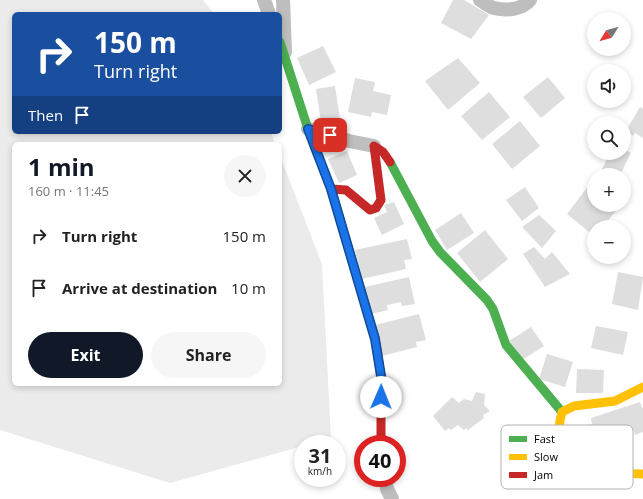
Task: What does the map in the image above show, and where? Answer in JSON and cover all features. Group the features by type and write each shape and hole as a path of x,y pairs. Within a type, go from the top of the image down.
{"street":[{"path":"264,0 269,12"},
{"path":"283,0 282,48 308,129 331,189 375,339 381,376 382,435"},
{"path":"480,0 493,8 505,10 516,9 530,0"},
{"path":"308,129 349,141 374,146 383,152 432,242 487,300 493,309 506,344 562,412"},
{"path":"331,189 346,190 370,210 376,208 381,200 374,146"},
{"path":"559,425 562,412 574,406 615,401 643,386"},
{"path":"633,473 643,474"},
{"path":"387,487 392,499"}],"shaded area":[{"path":"0,0 203,0 212,12 12,12 12,134 272,134 274,142 12,142 12,386 282,386 282,161 322,264 331,435 294,435 294,449 170,483 0,430"}],"building":[{"path":"453,0 464,0 489,15 471,39 441,23"},
{"path":"323,46 336,72 309,85 297,58"},
{"path":"458,58 480,83 448,110 425,81"},
{"path":"548,77 565,98 541,118 523,97"},
{"path":"355,78 375,82 373,91 391,95 387,115 372,112 371,117 348,112"},
{"path":"335,86 340,119 321,122 316,89"},
{"path":"489,92 510,117 482,140 461,116"},
{"path":"640,107 643,109 643,138 635,133 633,136 631,135 631,122"},
{"path":"520,121 540,146 512,169 492,144"},
{"path":"347,151 357,175 339,183 328,159"},
{"path":"606,160 628,160 624,168 602,168"},
{"path":"525,187 539,208 522,221 506,200"},
{"path":"587,188 587,212 615,212 609,220 587,220 587,230 567,214"},
{"path":"394,202 404,224 382,235 374,218 387,212 384,205"},
{"path":"461,213 474,233 447,250 435,230"},
{"path":"539,215 556,231 542,248 522,227"},
{"path":"485,230 508,259 480,282 457,253"},
{"path":"407,239 412,259 404,260 406,269 362,279 355,250"},
{"path":"534,247 545,259 552,252 570,274 545,287 523,254"},
{"path":"618,272 643,277 638,310 612,304"},
{"path":"409,277 415,304 402,306 401,302 387,305 388,310 371,314 365,287"},
{"path":"419,314 426,340 416,342 417,347 382,356 375,325"},
{"path":"596,326 628,332 623,355 591,348"},
{"path":"531,327 544,346 522,360 509,341"},
{"path":"547,354 573,362 565,387 539,379"},
{"path":"577,369 604,370 603,393 576,393"},
{"path":"476,392 485,394 484,405 490,411 483,415 484,418 468,430 466,428 464,430 458,425 451,430 449,428 445,431 433,416 452,397 459,403 464,399 472,401"},
{"path":"640,402 642,408 643,407 643,432 635,435 633,425 587,425 592,424 591,418"}],"traffic: fast":[{"path":"282,48 308,129 331,189 375,338"},
{"path":"390,162 432,241 440,252 487,300 493,309 506,345 562,412"}],"traffic: slow":[{"path":"559,425 562,412 574,406 615,401 643,387"},
{"path":"633,473 643,474"}],"traffic: jam":[{"path":"331,189 346,190 370,210 376,208 381,200 374,146 383,152 390,162"},
{"path":"375,338 381,376 381,435"}],"route":[{"path":"330,135 308,129 331,189 375,339 381,376 381,397"}]}
